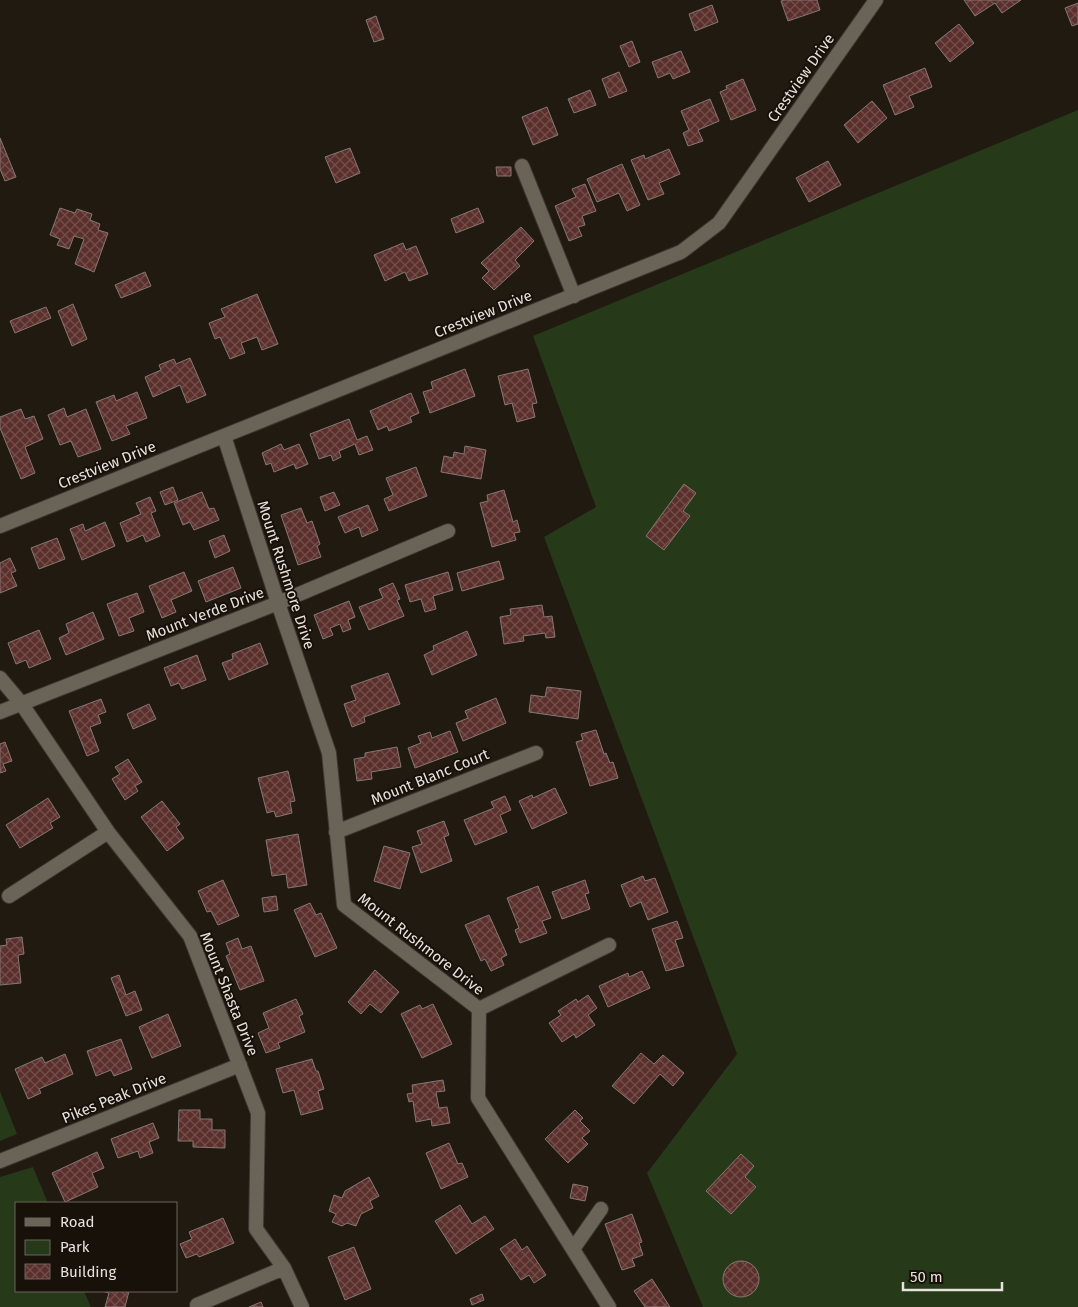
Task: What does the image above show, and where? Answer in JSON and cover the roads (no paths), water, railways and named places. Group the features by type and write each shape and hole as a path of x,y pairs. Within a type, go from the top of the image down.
{"street":[{"name":"Crestview Drive","path":"0,526 681,252 719,223 876,0"},
{"path":"522,166 574,296"},
{"name":"Mount Rushmore Drive","path":"224,436 329,753 344,905 479,1009 478,1098 609,1307"},
{"name":"Mount Verde Drive","path":"0,712 278,603 448,531"},
{"name":"Mount Shasta Drive","path":"0,678 21,703 108,832 190,936 258,1113 256,1229 284,1268 302,1307"},
{"name":"Mount Blanc Court","path":"336,832 536,753"},
{"path":"10,896 108,832"},
{"path":"479,1009 608,945"},
{"name":"Pikes Peak Drive","path":"0,1161 240,1065"},
{"path":"573,1249 601,1209"},
{"path":"197,1305 284,1268"}]}
